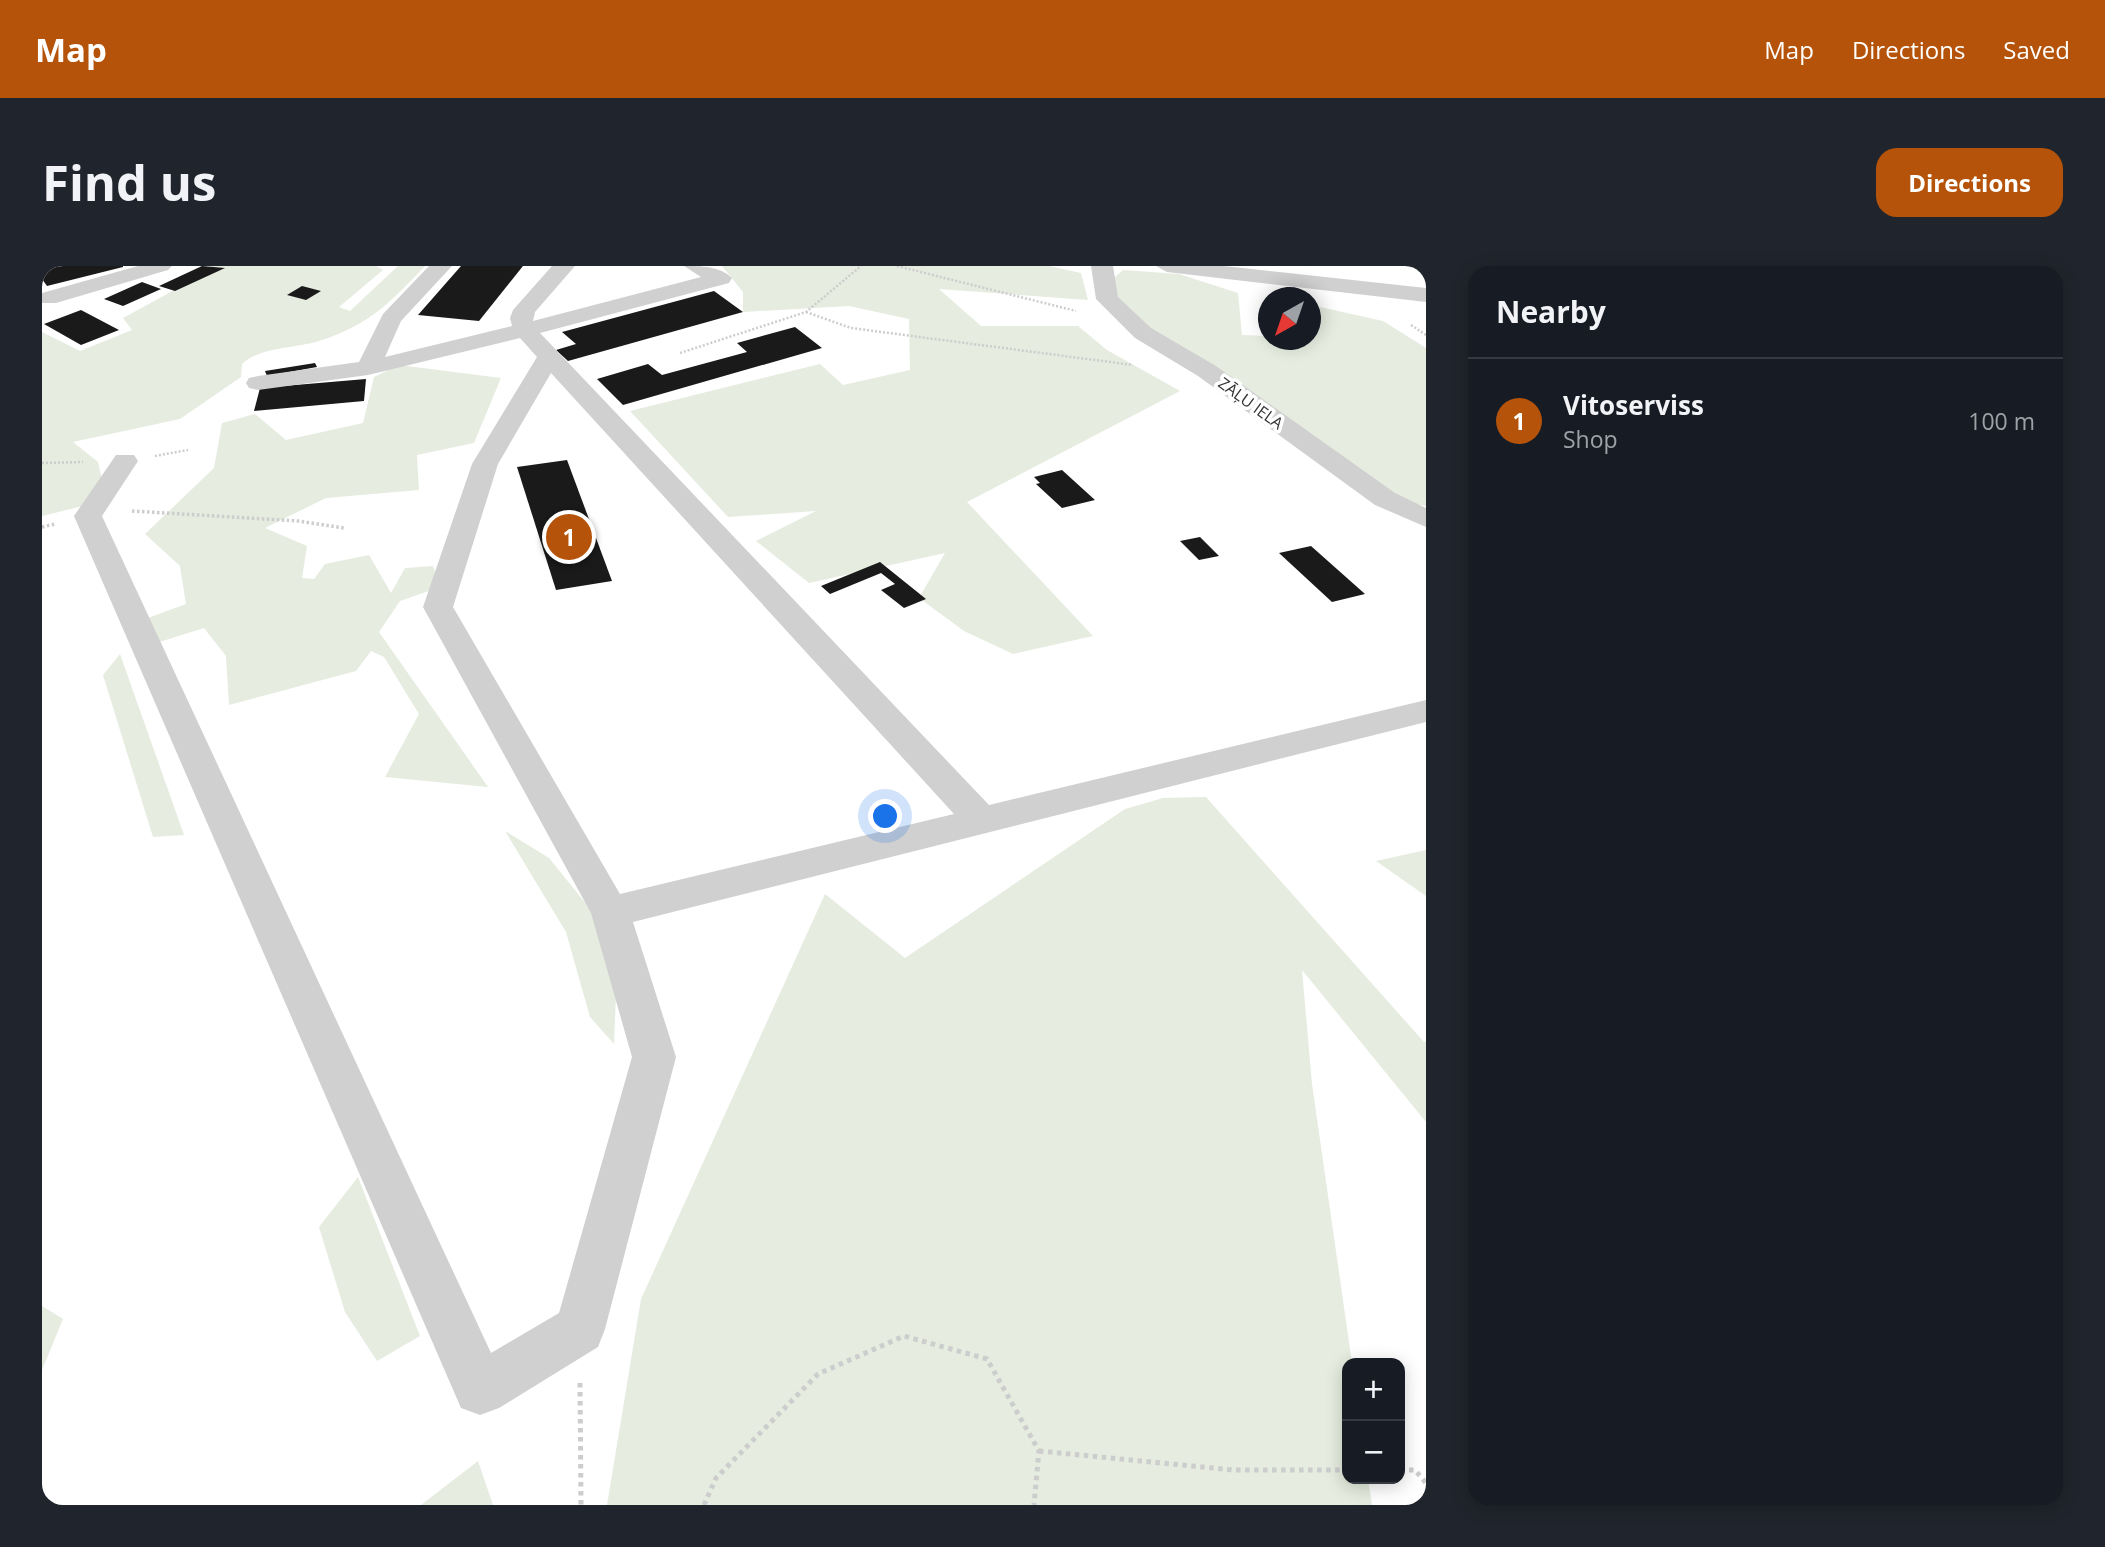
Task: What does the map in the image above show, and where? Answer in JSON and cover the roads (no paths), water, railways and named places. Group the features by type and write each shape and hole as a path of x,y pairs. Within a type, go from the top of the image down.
{"street":[{"path":"48,298 161,266"},
{"path":"368,368 391,319 442,266"},
{"path":"564,266 524,310 521,318 525,330 981,820"},
{"path":"258,383 368,368 721,278 695,266"},
{"name":"ZĀĻU IELA","path":"1102,266 1107,299 1143,333 1207,371 1385,499 1426,519"},
{"path":"1167,266 1426,295"},
{"path":"125,461 88,516 480,1389 580,1329 653,1058 610,912 438,607 485,464 549,356"},
{"path":"610,912 1426,711"}],"place":[{"name":"Vitoserviss","path":"569,537"}]}
